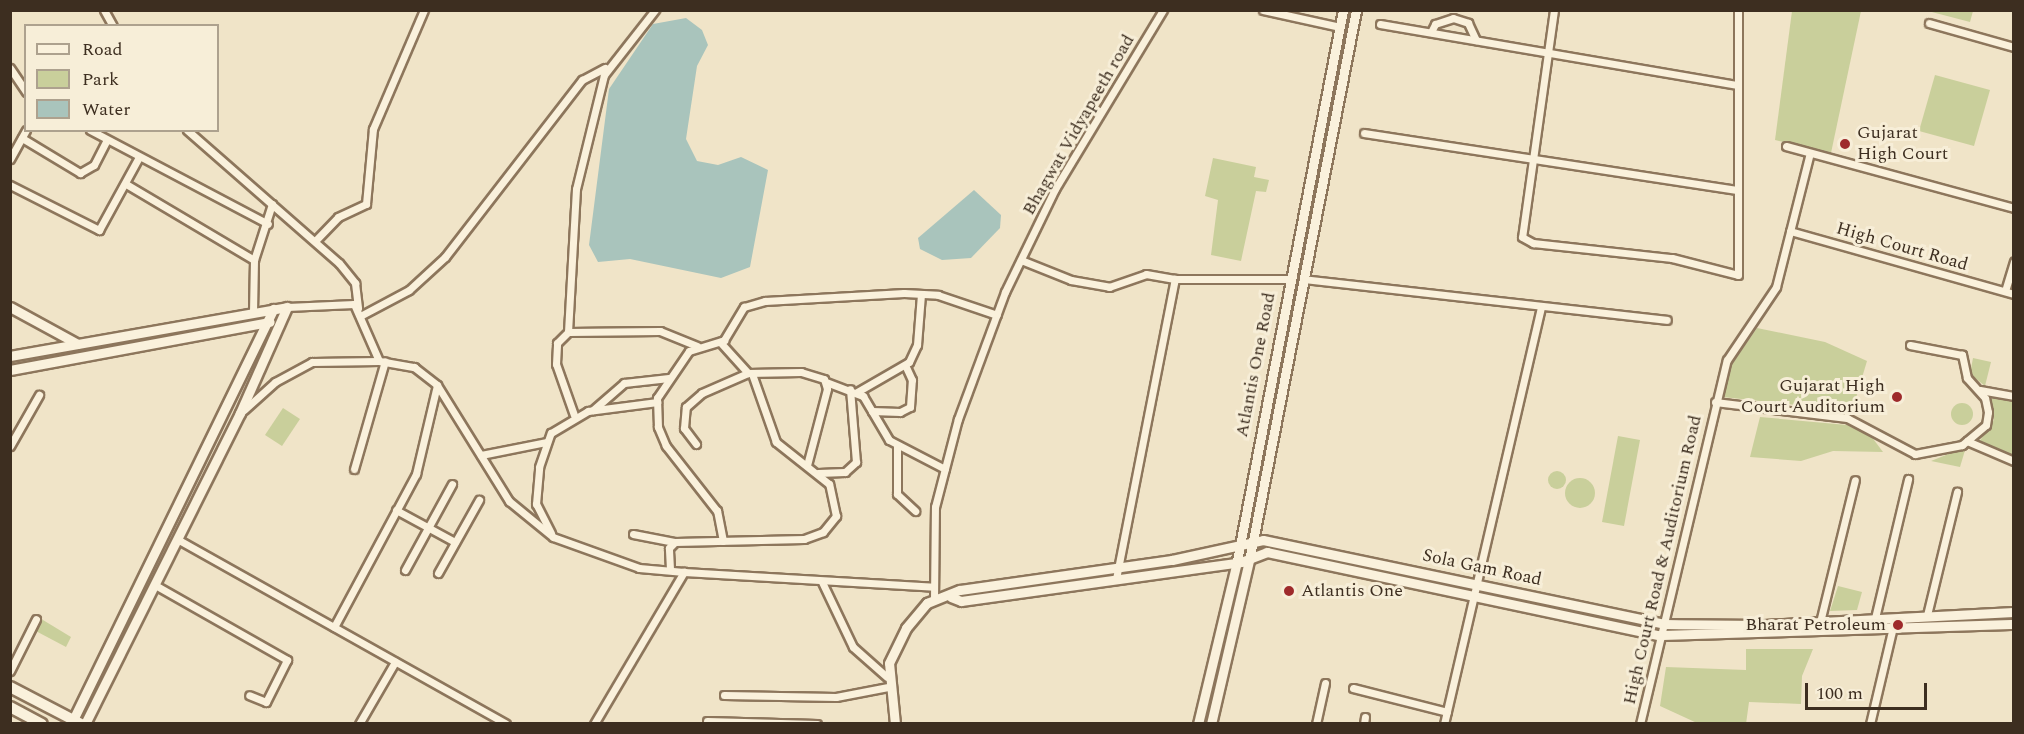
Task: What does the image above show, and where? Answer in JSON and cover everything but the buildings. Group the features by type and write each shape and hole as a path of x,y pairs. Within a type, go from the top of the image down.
{"main road":[{"path":"10,687 77,722"},
{"path":"10,707 42,723"}],"street":[{"path":"104,10 112,24"},
{"path":"315,241 338,218 366,204 373,129 424,10"},
{"path":"10,356 286,307 347,302 360,304 409,290 445,257 582,80 605,68 655,10"},
{"name":"Bhagwat Vidyapeeth road","path":"934,600 935,507 945,469 997,315 1055,189 1163,10"},
{"path":"1263,10 1340,27"},
{"name":"Atlantis One Road","path":"1198,723 1238,561 1238,547 1289,279 1343,10"},
{"name":"Atlantis One Road","path":"1211,723 1250,556 1248,543 1356,10"},
{"path":"1554,10 1520,226 1522,237 1533,243 1672,258 1738,275 1738,10"},
{"path":"1431,32 1443,19 1458,15 1468,23 1476,40"},
{"path":"1929,23 2013,47"},
{"path":"1380,24 1738,85"},
{"path":"10,68 24,89"},
{"path":"574,416 556,364 557,343 568,332 576,189 605,68"},
{"path":"10,159 25,132"},
{"path":"93,132 268,224"},
{"path":"189,132 351,275 382,361 354,469"},
{"path":"1364,133 1737,190"},
{"path":"22,138 80,173 94,165 107,140"},
{"path":"1786,146 2013,208"},
{"path":"1810,153 1776,287 1727,360 1715,402 1847,418 1915,454 1934,454 1967,441 1986,424 1988,412 1980,390 1967,378 1962,355 1910,345"},
{"path":"10,185 96,230 126,184 139,157"},
{"path":"126,184 254,260"},
{"path":"253,312 254,260 268,224 272,204"},
{"name":"High Court Road","path":"1790,231 2013,294"},
{"path":"1021,260 1071,280 1109,287 1146,274 1175,279 1289,279"},
{"path":"2005,291 2013,261"},
{"path":"1116,579 1175,279"},
{"path":"1303,279 1667,320"},
{"path":"568,332 660,331 697,346 720,342 747,305 921,294 997,315"},
{"path":"854,390 871,380 906,367 917,345 921,294"},
{"path":"10,307 78,344"},
{"path":"77,722 154,585 240,413 286,307"},
{"path":"1444,723 1476,596 1541,307"},
{"path":"77,722 273,309"},
{"path":"10,370 281,320"},
{"path":"633,534 675,542 804,539 823,532 836,516 836,497 818,473 776,442 750,374 720,342"},
{"path":"697,346 669,378 657,402 661,437 717,511 723,541"},
{"path":"240,413 275,382 312,362 382,361 414,367 437,385 509,501 553,537 639,568 822,582 934,586"},
{"path":"872,411 904,412 910,407 912,380 906,367"},
{"path":"696,444 684,428 686,407 702,393 750,374 801,372 854,390 872,411 881,432 897,446 945,469"},
{"path":"593,410 624,383 669,378"},
{"path":"807,465 826,382"},
{"path":"334,627 424,454 437,385"},
{"path":"818,473 844,472 856,462 854,390"},
{"path":"1980,390 2013,396"},
{"path":"10,446 39,394"},
{"path":"482,455 546,442 574,416 593,410 657,402"},
{"name":"High Court Road & Auditorium Road","path":"1640,723 1715,402"},
{"path":"1967,441 2013,461"},
{"path":"546,442 536,504 553,537"},
{"path":"897,446 897,494 915,511"},
{"path":"1875,618 1908,479"},
{"path":"1820,622 1855,480"},
{"path":"405,570 452,484"},
{"path":"1927,615 1957,492"},
{"path":"438,573 479,500"},
{"path":"396,510 455,542"},
{"path":"177,539 506,723"},
{"name":"Sola Gam Road","path":"934,600 951,597 960,590 1119,567 1238,547 1263,540 1479,583 1664,624 1820,622 2013,612"},
{"path":"670,569 669,548 675,542"},
{"name":"Sola Gam Road","path":"951,597 961,601 1116,579 1238,561 1267,552 1659,635 2013,624"},
{"path":"594,723 684,572"},
{"path":"822,582 853,646 887,682"},
{"path":"154,585 286,660 266,702 249,695"},
{"path":"895,723 887,682 906,628 934,600"},
{"path":"10,671 36,619"},
{"path":"1870,723 1893,627"},
{"path":"359,723 395,662"},
{"path":"724,695 836,697 887,682"},
{"path":"1316,723 1325,683"},
{"path":"1353,688 1447,712"},
{"path":"707,721 817,723"}],"green space":[{"path":"1792,11 1861,11 1831,153 1775,140"},
{"path":"1928,11 1973,11 1970,22"},
{"path":"1935,75 1990,90 1974,146 1919,131"},
{"path":"1213,158 1256,167 1254,177 1269,180 1266,192 1256,191 1241,261 1211,255 1218,200 1205,196"},
{"path":"1757,328 1825,342 1867,361 1852,411 1723,397 1732,364"},
{"path":"1973,358 1991,362 1985,386 1970,374"},
{"path":"1990,397 2013,402 2013,455 1979,442 1994,420"},
{"path":"1958,403 1966,403 1973,410 1973,418 1966,425 1958,425 1951,418 1951,410"},
{"path":"283,408 300,419 282,446 265,435"},
{"path":"1760,417 1847,425 1871,436 1883,452 1833,451 1801,461 1750,457"},
{"path":"1618,436 1640,440 1624,526 1602,522"},
{"path":"1966,447 1960,467 1931,461"},
{"path":"1557,471 1563,474 1566,480 1563,486 1557,489 1551,486 1548,480 1551,474"},
{"path":"1580,478 1586,479 1594,487 1594,499 1586,507 1580,508 1574,507 1566,499 1565,493 1566,487 1574,479"},
{"path":"1838,586 1862,592 1857,610 1830,611"},
{"path":"38,617 71,637 66,647 32,629"},
{"path":"1746,649 1813,649 1802,676 1801,704 1749,702 1746,724 1697,723 1660,706 1666,667 1746,670"}],"water":[{"path":"686,18 702,30 708,45 697,66 686,139 697,161 718,165 741,157 768,170 750,267 721,278 630,259 598,262 589,245 609,89 653,24"},
{"path":"974,190 1001,215 1000,228 971,258 942,260 920,249 918,238"}],"place":[{"name":"Gujarat High Court","path":"1845,144"},
{"name":"Gujarat High Court Auditorium","path":"1897,397"},
{"name":"Atlantis One","path":"1289,591"},
{"name":"Bharat Petroleum","path":"1898,625"}]}
